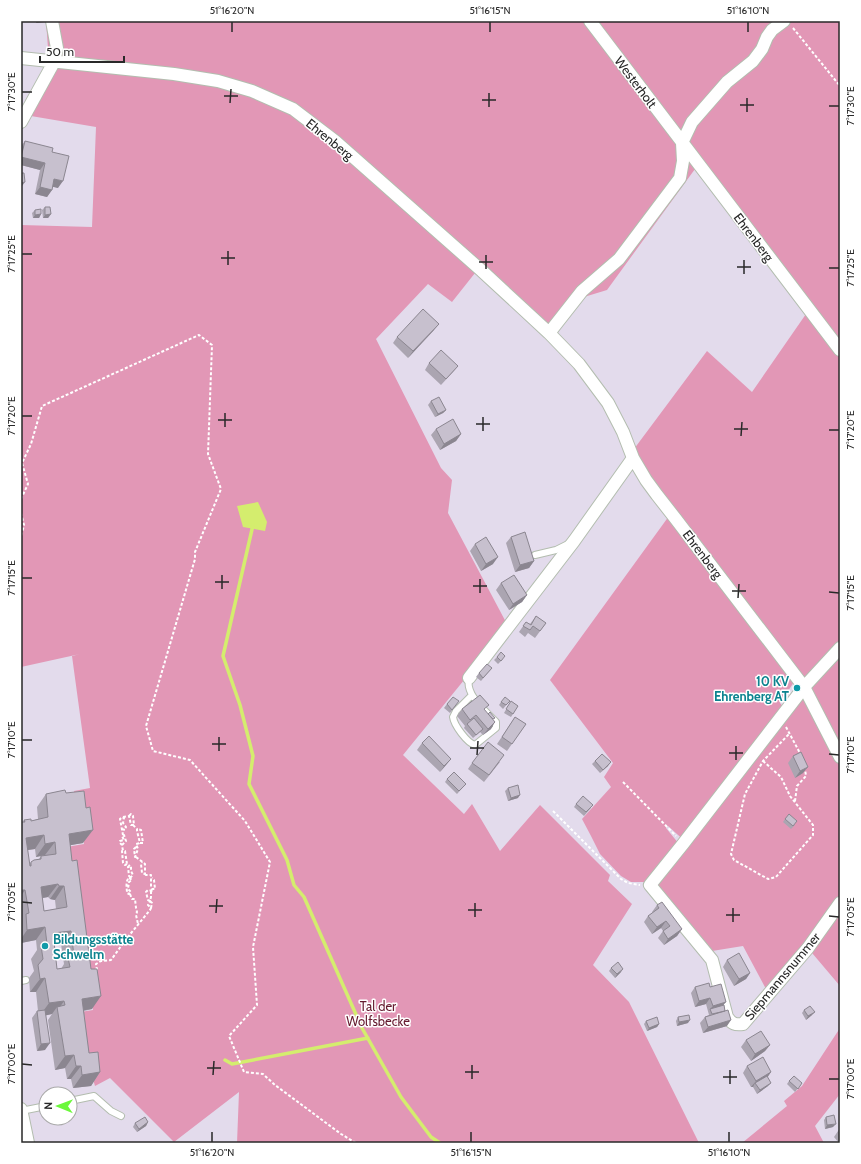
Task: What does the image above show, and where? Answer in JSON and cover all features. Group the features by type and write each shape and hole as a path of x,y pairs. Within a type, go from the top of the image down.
{"street":[{"path":"21,122 54,62 57,48 52,21"},
{"name":"Westerholt","path":"590,21 682,143"},
{"path":"549,333 582,291 619,259 680,178 683,161 682,143 692,122 727,82 753,61 762,49 772,30 788,24"},
{"name":"Ehrenberg","path":"21,58 174,74 218,81 252,91 293,109 335,141 482,270 549,333 579,364 608,403 624,432 633,458 657,495 804,687 840,758"},
{"name":"Ehrenberg","path":"682,143 840,350"},
{"path":"469,678 574,541 633,458"},
{"path":"650,886 804,687 840,648"},
{"name":"Siepmannsnummer","path":"650,886 712,960 727,1017 731,1023 736,1025 743,1024 803,954 840,903"},
{"path":"21,1110 28,1143"}],"lane":[{"path":"535,555 556,550 574,541"},
{"path":"469,678 468,683 472,694 496,722 496,728 475,745 471,743 455,724 453,717 456,711 472,694"},
{"path":"78,1099 94,1096 110,1111 121,1116"},
{"path":"21,1110 38,1107"}],"path":[{"path":"788,24 840,86"},
{"path":"21,499 28,484 22,463 31,444 42,406 199,335 212,345 208,454 220,489 195,552 195,560 146,726 152,751 190,760 245,821 270,862 254,947 256,1005 229,1036 244,1072 263,1074 275,1085 341,1134 356,1143"},
{"path":"21,513 24,525 21,537"},
{"path":"781,717 801,756"},
{"path":"763,761 781,777 790,796 813,825 813,835 776,877 768,879 734,860 731,854 745,794 763,761 790,733"},
{"path":"794,801 797,786 806,776 803,762"},
{"path":"623,782 683,844"},
{"path":"552,811 621,879 633,884 650,886"},
{"path":"96,975 96,964 101,961 111,960 127,938 138,925 150,910 151,908 148,905 150,901 148,900 146,892 148,890 152,890 150,880 152,878 150,875 145,874 145,864 136,857 138,849 136,844 140,843 137,829 131,825 129,816 121,817 120,819 122,836 124,840 120,841 120,843 123,851 125,851 128,872 132,880 129,882 128,889 131,892 130,894 132,899 135,899 138,925"},
{"path":"122,829 125,830 126,827 123,823 123,817"}],"green space":[{"name":"Tal der Wolfsbecke","path":"46,21 840,21 840,752 804,686 677,520 634,449 707,351 752,392 806,314 695,169 607,290 584,297 553,335 532,323 475,273 452,302 428,284 376,339 441,468 452,480 448,513 508,626 403,755 464,814 472,804 500,851 540,805 610,875 608,881 632,904 593,965 629,1002 699,1143 237,1143 239,1092 174,1142 110,1078 95,1086 74,1013 93,1010 61,848 84,844 82,820 78,819 74,791 90,788 72,656 80,654 21,667 21,225 92,227 96,127 25,115 49,62"},
{"path":"669,516 796,679 780,703 785,709 803,696 840,762 840,895 806,946 766,989 743,946 712,951 653,886 687,843 668,826 666,828 679,844 645,882 631,882 621,876 600,854 582,819 611,787 604,777 613,763 550,680"},
{"path":"840,899 840,986 807,947"},
{"path":"840,1028 840,1094 815,1126 824,1143 742,1143 787,1106 784,1101 802,1086"}],"shaded area":[{"path":"258,502 267,522 265,531 243,527 237,506"}],"building":[{"path":"25,141 53,148 52,152 69,156 63,181 54,179 52,190 40,187 45,163 21,157"},
{"path":"21,173 24,173 25,182 21,183"},
{"path":"45,207 50,207 51,214 45,215"},
{"path":"41,209 41,214 35,215 35,210"},
{"path":"423,309 439,324 413,351 397,337"},
{"path":"441,350 458,366 446,379 429,363"},
{"path":"439,397 446,410 438,414 431,401"},
{"path":"453,419 461,434 444,444 436,429"},
{"path":"525,532 534,561 520,565 511,537"},
{"path":"486,537 498,557 486,564 475,544"},
{"path":"514,575 527,595 513,604 501,583"},
{"path":"536,616 546,623 540,631 533,626 530,630 523,626 526,622 531,625"},
{"path":"501,652 505,656 501,661 497,657"},
{"path":"487,664 492,668 483,678 479,673"},
{"path":"480,695 489,705 484,709 495,722 488,729 476,715 470,720 462,709"},
{"path":"453,697 459,701 452,710 447,704"},
{"path":"505,697 510,701 506,705 501,702"},
{"path":"511,701 518,706 513,714 506,709"},
{"path":"490,712 495,718 493,719 488,714"},
{"path":"515,717 526,724 512,744 502,737"},
{"path":"474,718 483,729 476,735 467,724"},
{"path":"429,736 451,759 444,766 422,743"},
{"path":"488,742 504,755 489,775 472,763"},
{"path":"801,752 808,767 800,771 793,756"},
{"path":"602,754 611,762 603,770 595,761"},
{"path":"454,772 466,784 459,791 447,779"},
{"path":"518,785 520,795 511,798 508,788"},
{"path":"65,790 66,793 84,791 86,808 90,807 93,830 69,834 72,861 77,860 91,969 97,969 101,996 82,999 89,1053 98,1052 100,1072 82,1075 81,1066 76,1066 74,1055 65,1056 57,1007 65,1005 64,1001 49,1003 45,978 40,979 38,965 43,959 41,946 47,944 45,927 27,930 26,914 29,913 25,890 21,890 21,822 25,822 24,820 31,819 31,821 48,817 46,794","holes":["44,835 45,844 55,842 56,854 41,856 41,859 31,862 30,866 26,838","58,884 59,886 64,886 67,907 44,911 41,887","71,931 74,956 68,958 70,967 57,969 53,933"]},
{"path":"583,796 593,805 586,812 576,804"},
{"path":"789,814 797,821 793,826 785,819"},
{"path":"662,902 682,929 668,939 663,931 670,926 666,921 657,927 648,916 659,908 657,905"},
{"path":"739,953 750,973 739,979 727,960"},
{"path":"618,962 623,969 617,974 611,968"},
{"path":"709,983 710,987 721,984 726,1002 713,1006 710,998 699,1001 695,987"},
{"path":"724,1005 725,1011 712,1014 710,1009"},
{"path":"810,1006 815,1012 808,1016 804,1010"},
{"path":"45,1010 50,1043 41,1044 37,1011"},
{"path":"728,1010 731,1020 708,1027 705,1017"},
{"path":"689,1015 690,1020 679,1022 678,1017"},
{"path":"657,1017 659,1024 649,1028 646,1021"},
{"path":"761,1031 770,1045 755,1054 746,1040"},
{"path":"763,1057 771,1072 756,1081 747,1066"},
{"path":"767,1076 771,1083 760,1090 755,1083"},
{"path":"794,1076 802,1083 798,1089 789,1081"},
{"path":"834,1115 836,1124 827,1125 826,1117"},
{"path":"145,1117 148,1122 139,1129 135,1123"}],"waterway":[{"path":"253,525 223,656 240,705 253,756 249,784 287,860 294,885 304,897 362,1028 401,1097 431,1137 440,1143"},
{"path":"225,1060 232,1064 368,1038"}],"place":[{"name":"10 KV Ehrenberg AT","path":"797,688"},
{"name":"Bildungsstätte Schwelm","path":"45,946"}]}
